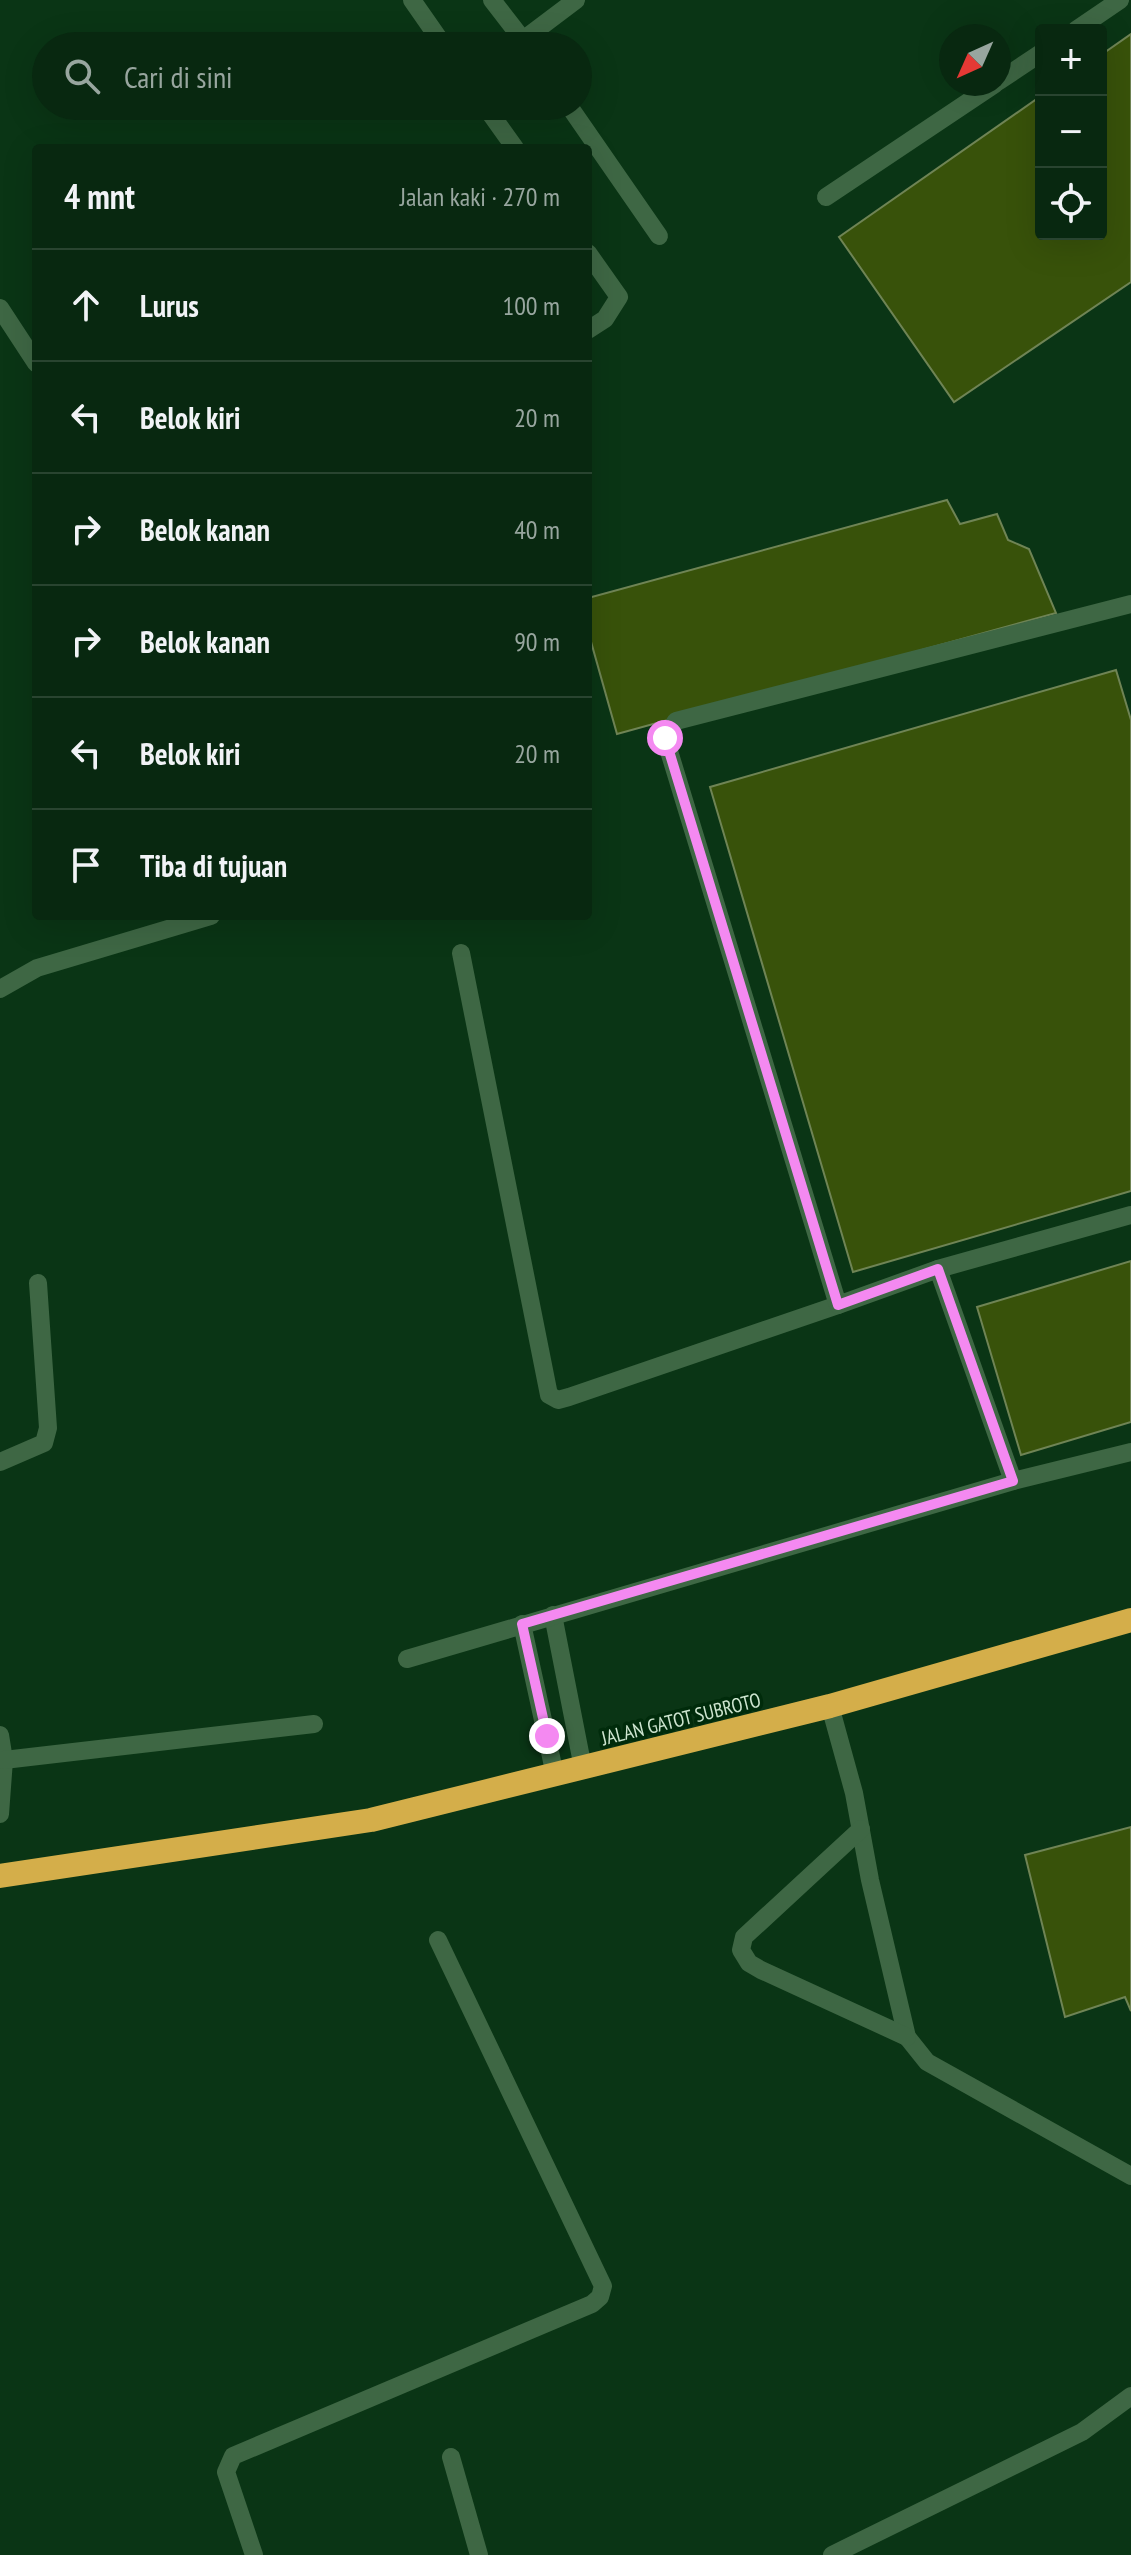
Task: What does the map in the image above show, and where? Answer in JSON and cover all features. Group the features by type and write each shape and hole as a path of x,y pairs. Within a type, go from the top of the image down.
{"highway":[{"name":"JALAN GATOT SUBROTO","path":"0,1876 371,1820 830,1706 1131,1620"}],"lane":[{"path":"412,0 434,32"},
{"path":"492,0 517,32"},
{"path":"538,32 576,0"},
{"path":"1085,24 1120,0"},
{"path":"1011,73 1035,57"},
{"path":"826,197 978,96"},
{"path":"495,120 512,144"},
{"path":"579,120 659,236"},
{"path":"592,259 619,297 615,308 592,327"},
{"path":"0,308 32,357"},
{"path":"838,1305 667,750 667,730 676,721 1131,604"},
{"path":"0,989 37,968 198,920"},
{"path":"461,953 549,1395 558,1400 938,1269 1131,1215"},
{"path":"938,1269 1013,1481"},
{"path":"0,1462 44,1443 48,1428 38,1283"},
{"path":"407,1659 1013,1481 1131,1452"},
{"path":"553,1615 583,1768"},
{"path":"522,1624 555,1775"},
{"path":"830,1706 907,2037 927,2062 1131,2176"},
{"path":"4,1760 314,1724"},
{"path":"0,1735 4,1760 0,1814"},
{"path":"861,1829 744,1937 741,1950 749,1963 761,1970 907,2037"},
{"path":"254,2555 226,2472 233,2456 592,2304 600,2297 603,2286 438,1940"},
{"path":"832,2555 1082,2432 1131,2396"},
{"path":"451,2457 479,2555"}],"building":[{"path":"1131,34 1131,282 954,402 839,237 1035,100 1035,240 1107,240 1107,51"},
{"path":"947,500 960,524 997,514 1008,540 1029,549 1056,613 617,734 592,645 592,597"},
{"path":"1116,670 1131,720 1131,1191 853,1272 710,787"},
{"path":"1131,1261 1131,1422 1021,1455 977,1307"},
{"path":"1131,1827 1131,2011 1125,1997 1065,2017 1025,1855"}],"route":[{"path":"547,1736 522,1624 1013,1481 938,1269 838,1305 665,738"}]}
